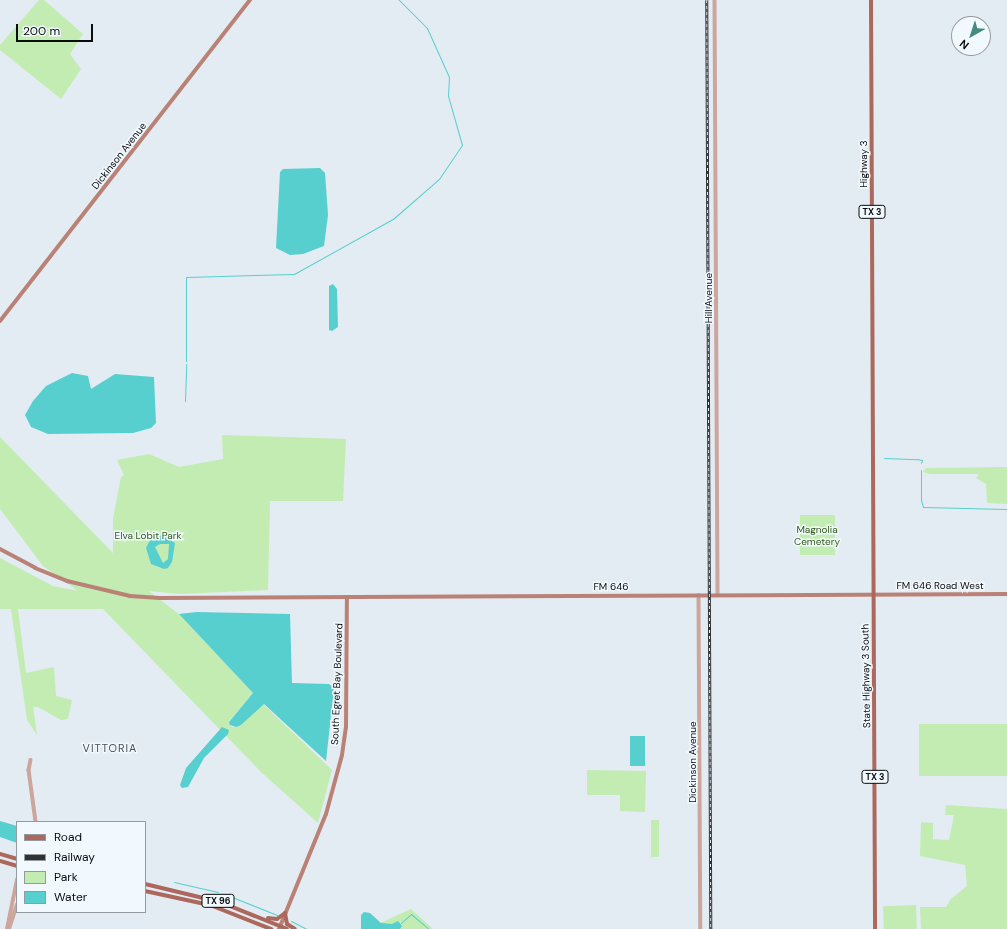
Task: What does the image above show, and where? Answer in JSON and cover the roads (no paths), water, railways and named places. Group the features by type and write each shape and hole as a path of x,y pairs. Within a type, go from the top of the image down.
{"main road":[{"name":"Dickinson Avenue","path":"0,321 250,0"},
{"name":"Highway 3","path":"871,0 873,424"},
{"name":"State Highway 3 South","path":"873,424 875,929"},
{"name":"FM 646","path":"0,549 35,568 67,581 130,596 347,597 874,594"},
{"name":"FM 646 Road West","path":"874,594 1007,594"},
{"name":"South Egret Bay Boulevard","path":"280,928 326,814 342,755 346,727 347,597"},
{"path":"0,854 16,859"},
{"path":"0,861 16,866"},
{"name":"TX 96","path":"146,884 202,896 240,909 280,928 287,929"},
{"name":"TX 96","path":"146,890 210,905 271,929"},
{"path":"240,909 272,920 279,919 285,913 288,924 295,929"},
{"path":"257,923 266,929"}],"street":[{"name":"Hill Avenue","path":"715,0 718,595"},
{"name":"Dickinson Avenue","path":"699,595 701,929"},
{"path":"31,760 29,770 35,814 34,821"},
{"path":"8,929 16,885"},
{"path":"8,929 16,908"}],"water":[{"path":"320,168 325,173 328,215 324,246 303,254 290,255 276,248 280,172 283,169"},
{"path":"333,284 337,289 338,327 332,331 329,330 329,286"},
{"path":"72,373 88,376 91,389 115,374 154,377 156,423 151,428 133,433 48,434 31,427 25,415 33,401 46,386"},
{"path":"162,535 175,543 172,562 168,568 164,569 151,564 146,548 150,540","holes":["160,544 169,544 168,559 163,563 155,547"]},
{"path":"197,612 290,614 292,683 329,684 334,688 326,761 264,704 241,725 236,727 230,725 229,722 253,693 179,614"},
{"path":"222,727 229,730 228,734 204,758 188,787 182,788 180,785 186,768"},
{"path":"630,736 645,736 645,766 630,766"},
{"path":"0,821 16,826 16,843 0,837"},
{"path":"364,912 370,913 381,923 392,924 398,921 402,926 400,929 361,929 361,915"}],"waterway":[{"path":"186,361 186,277 294,274 393,219 439,179 462,145 448,96 449,77 427,28 399,0"},
{"path":"185,401 186,364"},
{"path":"884,458 917,459 922,460 921,463"},
{"path":"921,470 921,500 923,507 1007,509"},
{"path":"174,882 218,892"},
{"path":"227,895 277,915"},
{"path":"401,923 411,914 429,929"},
{"path":"291,921 307,929"}],"railway":[{"path":"707,0 711,929"}],"district":[{"name":"VITTORIA","path":"110,748"}],"park label":[{"name":"Magnolia Cemetery","path":"817,534"},
{"name":"Elva Lobit Park","path":"148,536"}]}
